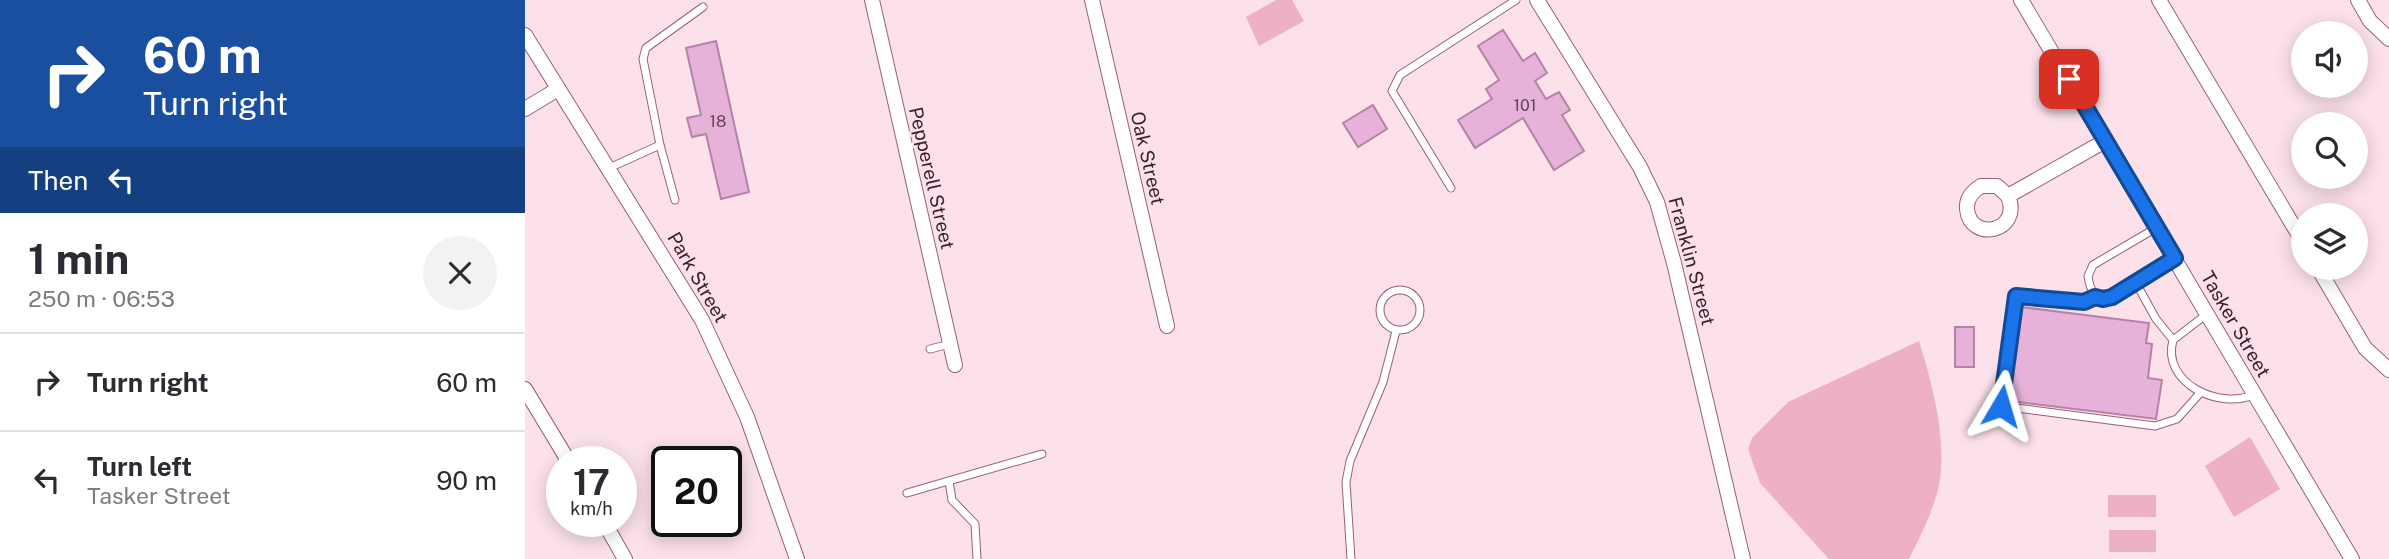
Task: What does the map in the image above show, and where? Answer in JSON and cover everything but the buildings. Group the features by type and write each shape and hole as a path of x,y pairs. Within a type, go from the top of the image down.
{"street":[{"name":"Pepperell Street","path":"872,0 955,365"},
{"name":"Oak Street","path":"1092,0 1167,326"},
{"name":"Franklin Street","path":"1537,0 1640,166 1657,202 1674,262 1742,559"},
{"name":"Tasker Street","path":"2021,0 2351,559"},
{"path":"2159,0 2291,222"},
{"path":"2358,0 2370,21 2389,39"},
{"name":"Park Street","path":"525,34 690,296 717,347 754,434 797,559"},
{"path":"525,108 558,89"},
{"path":"2008,195 2105,141"},
{"path":"2325,280 2365,348 2389,370"},
{"path":"525,389 559,446"},
{"path":"613,537 625,559"}],"lane":[{"path":"1451,188 1392,91 1400,75 1517,0"},
{"path":"675,200 660,145 643,59 646,48 703,7"},
{"path":"609,168 660,145"},
{"path":"2095,297 2089,282 2089,269 2157,227"},
{"path":"2175,258 2112,297 2095,297 2084,302 2016,296 2001,406 2155,426 2177,419 2201,392"},
{"path":"2136,283 2156,319 2173,340"},
{"path":"1400,290 1418,300 1420,314 1415,325 1397,331 1381,320 1380,307 1387,295 1400,290"},
{"path":"2207,314 2173,340 2170,355 2174,369 2185,382 2201,392 2238,400 2255,394"},
{"path":"1351,559 1348,471 1359,437 1384,382 1397,331"},
{"path":"930,349 951,344"},
{"path":"907,493 1042,454"},
{"path":"949,481 952,500 975,524 977,559"}],"shaded area":[{"path":"1276,0 1292,0 1304,21 1259,46 1246,17"},
{"path":"1919,341 1933,391 1941,444 1940,479 1927,520 1909,559 1829,559 1760,483 1748,449 1752,438 1788,402"},
{"path":"2250,437 2280,489 2234,517 2205,466"},
{"path":"2108,495 2156,495 2156,517 2108,517"},
{"path":"2109,530 2156,530 2156,552 2109,552"}],"route":[{"path":"2001,406 2016,296 2084,302 2095,297 2112,297 2175,258 2069,79"}]}
